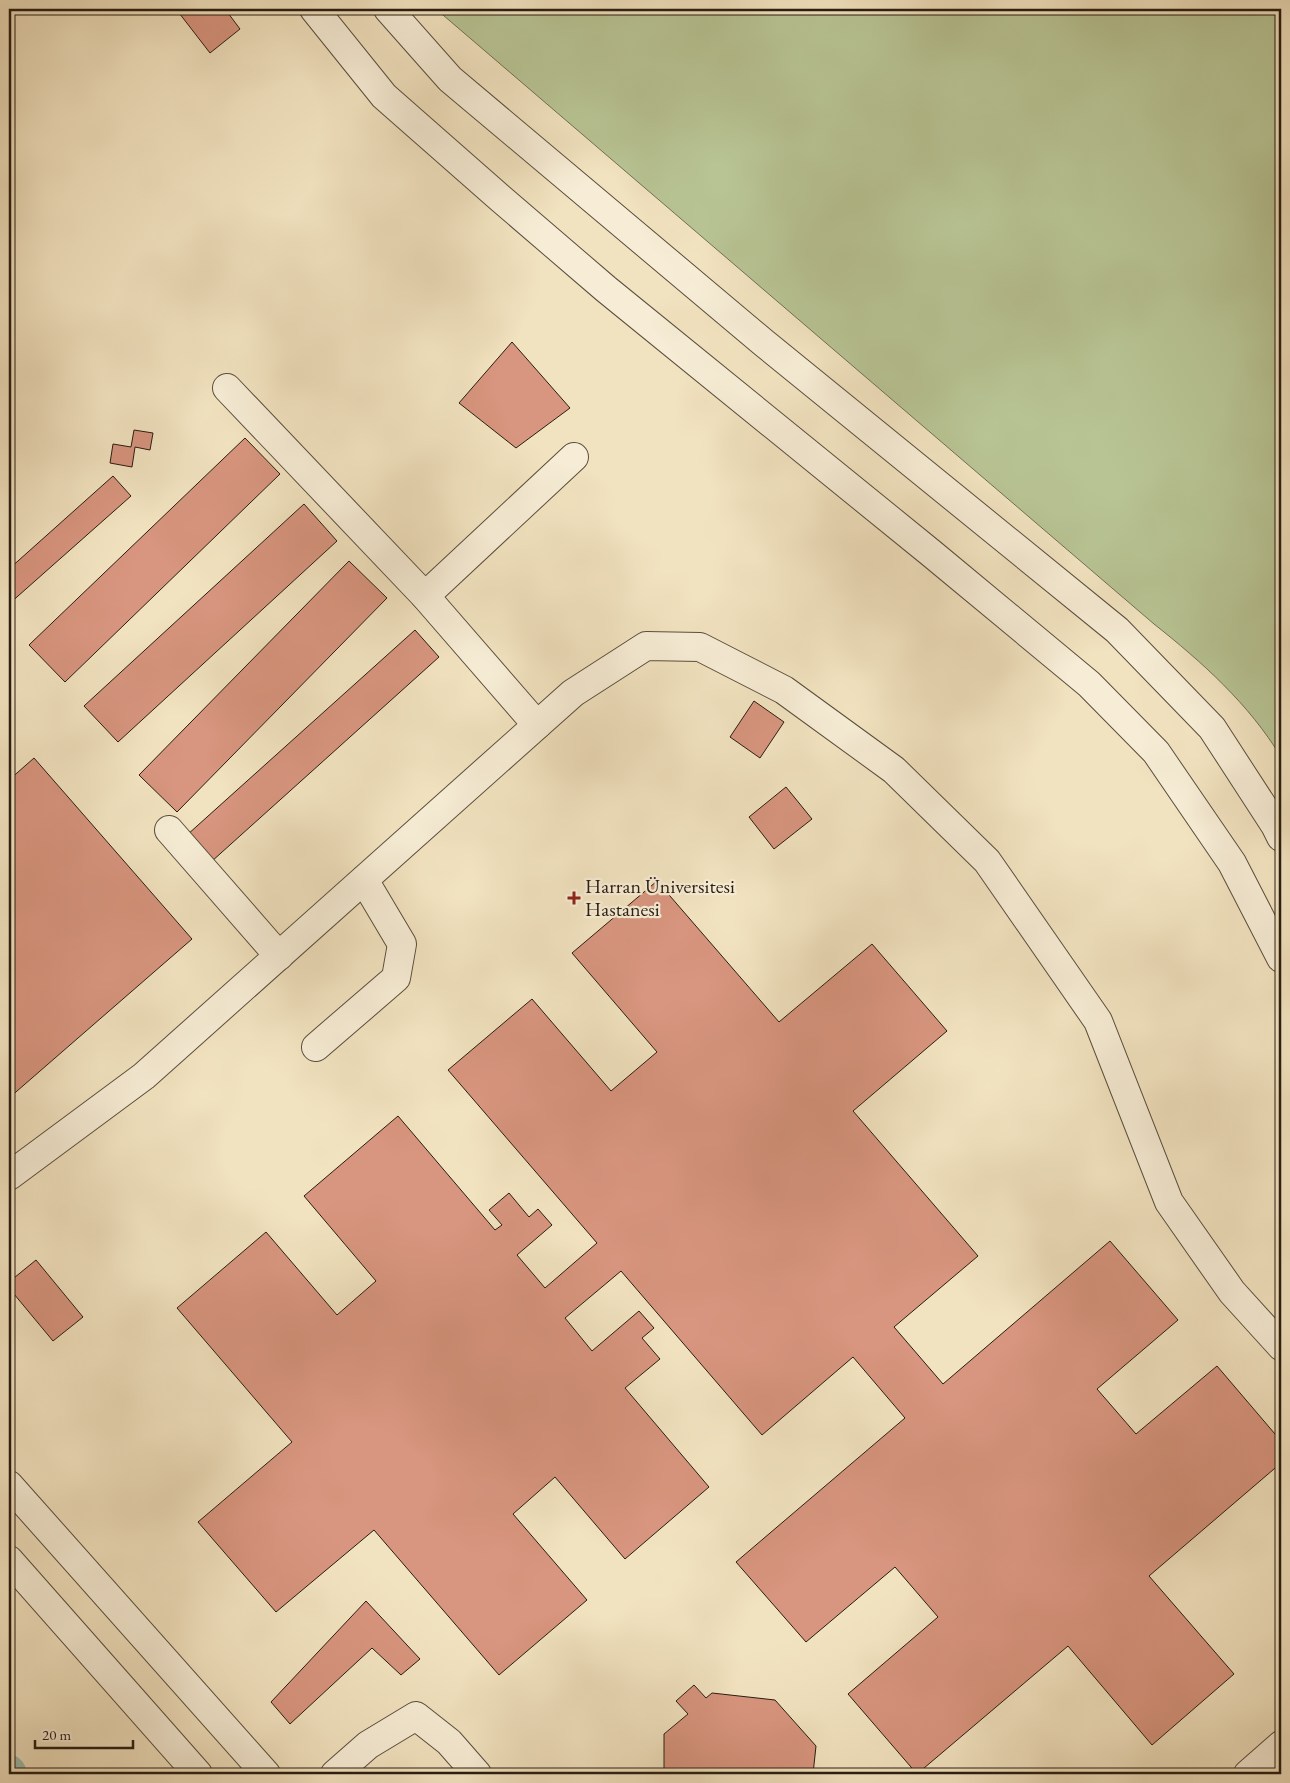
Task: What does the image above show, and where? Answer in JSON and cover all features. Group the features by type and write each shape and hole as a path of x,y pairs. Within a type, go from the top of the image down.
{"street":[{"path":"314,9 384,96 500,198 606,289 1089,684 1156,752 1232,863 1281,958"},
{"path":"388,9 458,86 764,343 1117,630 1212,728 1281,837"},
{"path":"227,388 425,596 537,725"},
{"path":"425,596 574,456"},
{"path":"9,1176 144,1076 573,693 646,646 700,648 784,690 894,770 987,861 1098,1021 1169,1202 1232,1292 1281,1346"},
{"path":"169,830 279,956"},
{"path":"316,1047 396,978 402,944 364,880"},
{"path":"9,1485 266,1774"},
{"path":"9,1560 198,1774"},
{"path":"335,1774 368,1744 416,1716 449,1742 477,1774"},
{"path":"1248,1774 1281,1745"}],"green space":[{"path":"436,9 1281,9 1281,757 1254,719 1224,685 1190,653"}],"building":[{"path":"176,9 225,9 240,29 210,53"},
{"path":"512,342 570,408 516,448 459,403"},
{"path":"134,430 153,433 150,450 135,447 132,467 110,463 113,444 131,447"},
{"path":"245,438 280,474 65,682 29,645"},
{"path":"113,476 131,496 9,604 9,569"},
{"path":"304,504 337,541 118,742 84,706"},
{"path":"349,561 387,598 177,812 139,775"},
{"path":"415,630 439,657 211,862 187,835"},
{"path":"754,701 784,722 760,758 730,737"},
{"path":"34,758 192,939 9,1098 9,780"},
{"path":"786,787 812,819 774,849 749,817"},
{"path":"657,881 779,1022 872,944 947,1031 853,1111 978,1256 894,1327 943,1384 1110,1241 1178,1320 1097,1389 1136,1434 1217,1366 1281,1441 1281,1463 1149,1576 1234,1674 1152,1745 1068,1646 917,1774 848,1694 938,1617 895,1567 806,1642 736,1562 905,1418 853,1357 762,1435 621,1271 565,1318 592,1351 639,1311 654,1328 642,1338 660,1359 625,1388 709,1487 625,1559 555,1477 513,1514 587,1600 499,1675 374,1530 276,1612 198,1522 292,1442 177,1308 266,1232 337,1315 376,1281 304,1196 398,1116 495,1230 502,1225 489,1210 509,1193 529,1217 538,1209 552,1225 517,1255 545,1288 597,1243 448,1070 532,999 611,1091 657,1052 572,953"},
{"path":"36,1260 83,1317 53,1341 9,1288 9,1282"},
{"path":"366,1601 420,1659 401,1675 372,1648 290,1724 271,1702"},
{"path":"694,1685 706,1698 712,1693 775,1700 816,1746 813,1774 664,1774 664,1734 688,1714 676,1701"}],"place":[{"name":"Harran Üniversitesi Hastanesi","path":"574,898"}]}
